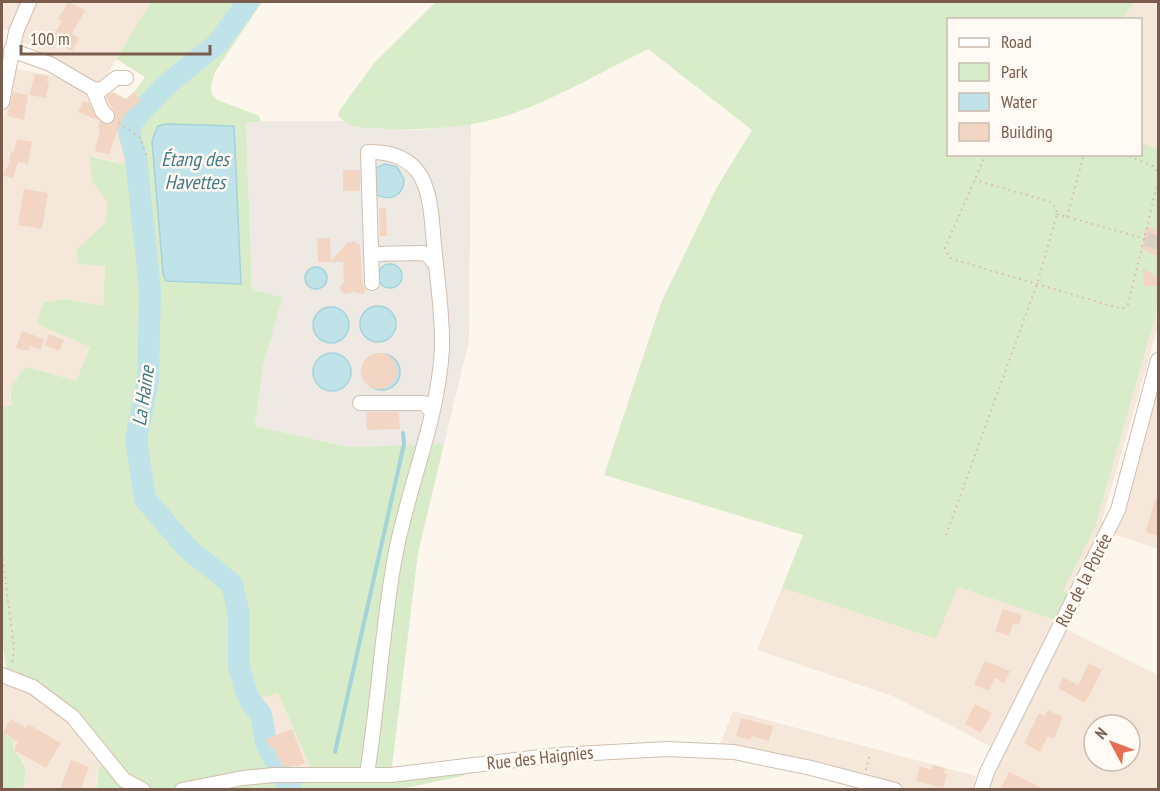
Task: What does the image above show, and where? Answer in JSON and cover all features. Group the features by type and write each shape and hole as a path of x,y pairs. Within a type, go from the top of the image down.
{"street":[{"path":"2,102 11,50 29,2"},
{"path":"2,28 16,32"},
{"path":"11,50 55,67 93,89 101,90 116,78 126,78"},
{"path":"93,89 102,111 107,116"},
{"path":"367,774 394,561 432,412 442,349 428,188 412,165 399,157 383,152 368,152 372,283"},
{"path":"372,254 427,254 436,265"},
{"name":"Rue de la Potrée","path":"981,789 987,772 1118,510 1158,360"},
{"path":"360,403 424,403 432,412"},
{"path":"3,675 33,687 73,717 124,780 136,788"},
{"name":"Rue des Haignies","path":"182,789 274,775 431,771 557,755 667,749 734,752 895,789"}],"path":[{"path":"126,128 140,138 148,159"},
{"path":"985,156 945,248 946,252 954,260 1122,309 1128,304 1158,181"},
{"path":"1067,217 1083,156"},
{"path":"1129,156 1153,166 1158,172"},
{"path":"946,535 1037,284 1057,214 1051,202 975,180"},
{"path":"1057,214 1145,239"},
{"path":"2,436 2,450"},
{"path":"2,553 14,647 11,666 3,675"},
{"path":"862,781 870,753"}],"shaded area":[{"path":"2,2 29,2 16,32 2,28"},
{"path":"37,2 151,2 100,86 126,101 134,92 151,109 135,131 125,165 91,156 92,181 107,202 103,306 68,299 37,323 90,347 76,381 16,378 10,394 12,406 2,407 2,126 12,68 55,76 93,97 99,86 20,42 27,20"},
{"path":"1134,2 1158,2 1158,150 1142,142 1142,18 1124,18"},
{"path":"246,121 343,121 359,128 425,130 471,123 469,341 444,444 349,447 255,426 263,365 283,297 252,290"},
{"path":"1158,307 1158,327 1102,520 1106,526 1071,594 1063,591 1095,528"},
{"path":"1158,381 1158,549 1113,534 1132,484"},
{"path":"958,587 1058,621 990,746 895,697 757,650 782,588 935,639"},
{"path":"1066,629 1158,675 1158,789 985,790"},
{"path":"2,681 30,692 66,716 107,763 97,775 96,789 23,789 26,779 24,762 13,750 13,740 2,731"},
{"path":"279,692 313,773 277,771 264,745 259,714 249,703"},
{"path":"733,711 976,776 973,788 908,789 720,745"}],"green space":[{"path":"151,2 262,2 215,72 211,85 212,95 218,100 259,116 261,122 246,122 252,290 283,297 263,365 255,426 349,447 444,444 418,553 391,775 314,775 278,693 249,703 259,714 264,745 277,771 182,789 143,790 90,736 3,671 6,667 2,637 2,407 12,406 13,385 26,367 76,381 90,347 37,324 44,302 68,299 103,306 105,266 78,264 76,250 106,222 107,202 92,181 90,156 124,165 135,131 150,109 134,92 145,77 116,59"},
{"path":"436,2 1134,2 1124,18 947,18 947,156 1142,156 1142,142 1158,150 1158,307 1095,528 1063,591 1071,594 1058,621 958,587 936,639 782,588 803,535 604,475 661,303 717,187 752,130 648,49 547,100 512,114 451,127 362,128 343,121 338,116 339,111 375,62"},
{"path":"2,731 13,740 13,750 25,768 26,777 23,789 2,789"},
{"path":"107,763 134,790 96,790 99,767"},
{"path":"477,769 463,776 400,789 202,790 244,782"}],"water":[{"name":"Étang des Havettes","path":"167,124 234,126 241,284 166,281 163,273 152,141 158,126"},
{"path":"385,164 397,167 404,179 401,190 395,196 385,197 374,193 375,168"},
{"path":"390,264 395,265 401,271 401,281 395,287 390,288 385,287 379,281 378,276 379,271 385,265"},
{"path":"316,267 324,270 327,278 324,286 316,289 308,286 305,278 308,270"},
{"path":"378,306 391,311 396,324 391,337 378,342 365,337 360,324 365,311"},
{"path":"331,307 344,312 349,325 344,338 331,343 318,338 313,325 318,312"},
{"path":"332,353 345,359 351,372 345,385 332,391 319,385 313,372 319,359"},
{"path":"382,354 395,359 400,372 395,385 382,390 369,385 364,372 369,359"}],"building":[{"path":"68,2 85,10 72,34 79,38 72,51 51,40 62,21 58,19"},
{"path":"35,74 48,76 46,98 29,95"},
{"path":"13,92 28,95 24,120 7,116"},
{"path":"113,92 126,99 134,92 141,100 125,114 110,154 108,154 95,151 100,121 109,125 115,119 115,113 106,97"},
{"path":"83,101 89,103 98,120 78,112"},
{"path":"17,139 32,142 28,164 18,162 13,178 2,175 11,161 9,161 11,151 14,152"},
{"path":"343,170 360,170 360,191 343,191"},
{"path":"24,189 48,193 42,229 18,225"},
{"path":"379,208 386,208 387,236 380,236"},
{"path":"1147,225 1158,232 1158,257 1142,249"},
{"path":"330,238 331,261 347,243 354,241 360,245 362,281 366,290 363,294 354,292 345,294 341,291 340,287 344,282 343,262 318,262 317,239"},
{"path":"1143,268 1158,277 1158,286 1144,286"},
{"path":"22,331 44,339 40,350 30,346 28,351 16,348"},
{"path":"49,334 64,340 59,351 45,345"},
{"path":"379,353 392,358 397,371 392,384 379,389 366,384 361,371 366,358"},
{"path":"366,412 399,412 400,429 367,430"},
{"path":"1155,499 1158,499 1158,536 1146,532"},
{"path":"1003,609 1022,615 1019,625 1013,623 1009,636 995,631"},
{"path":"985,661 1010,671 1004,683 995,678 989,691 974,684"},
{"path":"1089,663 1102,670 1085,703 1058,688 1063,677 1078,685"},
{"path":"975,704 992,713 981,733 965,724"},
{"path":"1048,710 1063,717 1054,739 1048,736 1040,752 1024,743 1039,713 1045,716"},
{"path":"741,718 773,726 769,741 752,736 750,740 736,736"},
{"path":"11,719 26,728 28,724 61,743 46,768 14,750 18,742 3,732"},
{"path":"292,729 305,763 298,766 282,766 274,748 271,749 266,739"},
{"path":"71,760 89,767 81,789 60,789"},
{"path":"933,765 945,768 944,773 947,774 943,788 916,781 920,766 932,770"},
{"path":"1009,772 1043,789 1000,789"}],"waterway":[{"name":"La Haine","path":"248,2 218,43 165,86 131,123 129,132 136,158 150,291 148,380 136,440 145,499 188,549 232,584 239,615 239,667 244,685 250,701 261,714 266,743 291,790"},
{"path":"335,752 404,444 403,433"}],"tunnel":[{"path":"1146,239 1158,243"}]}
